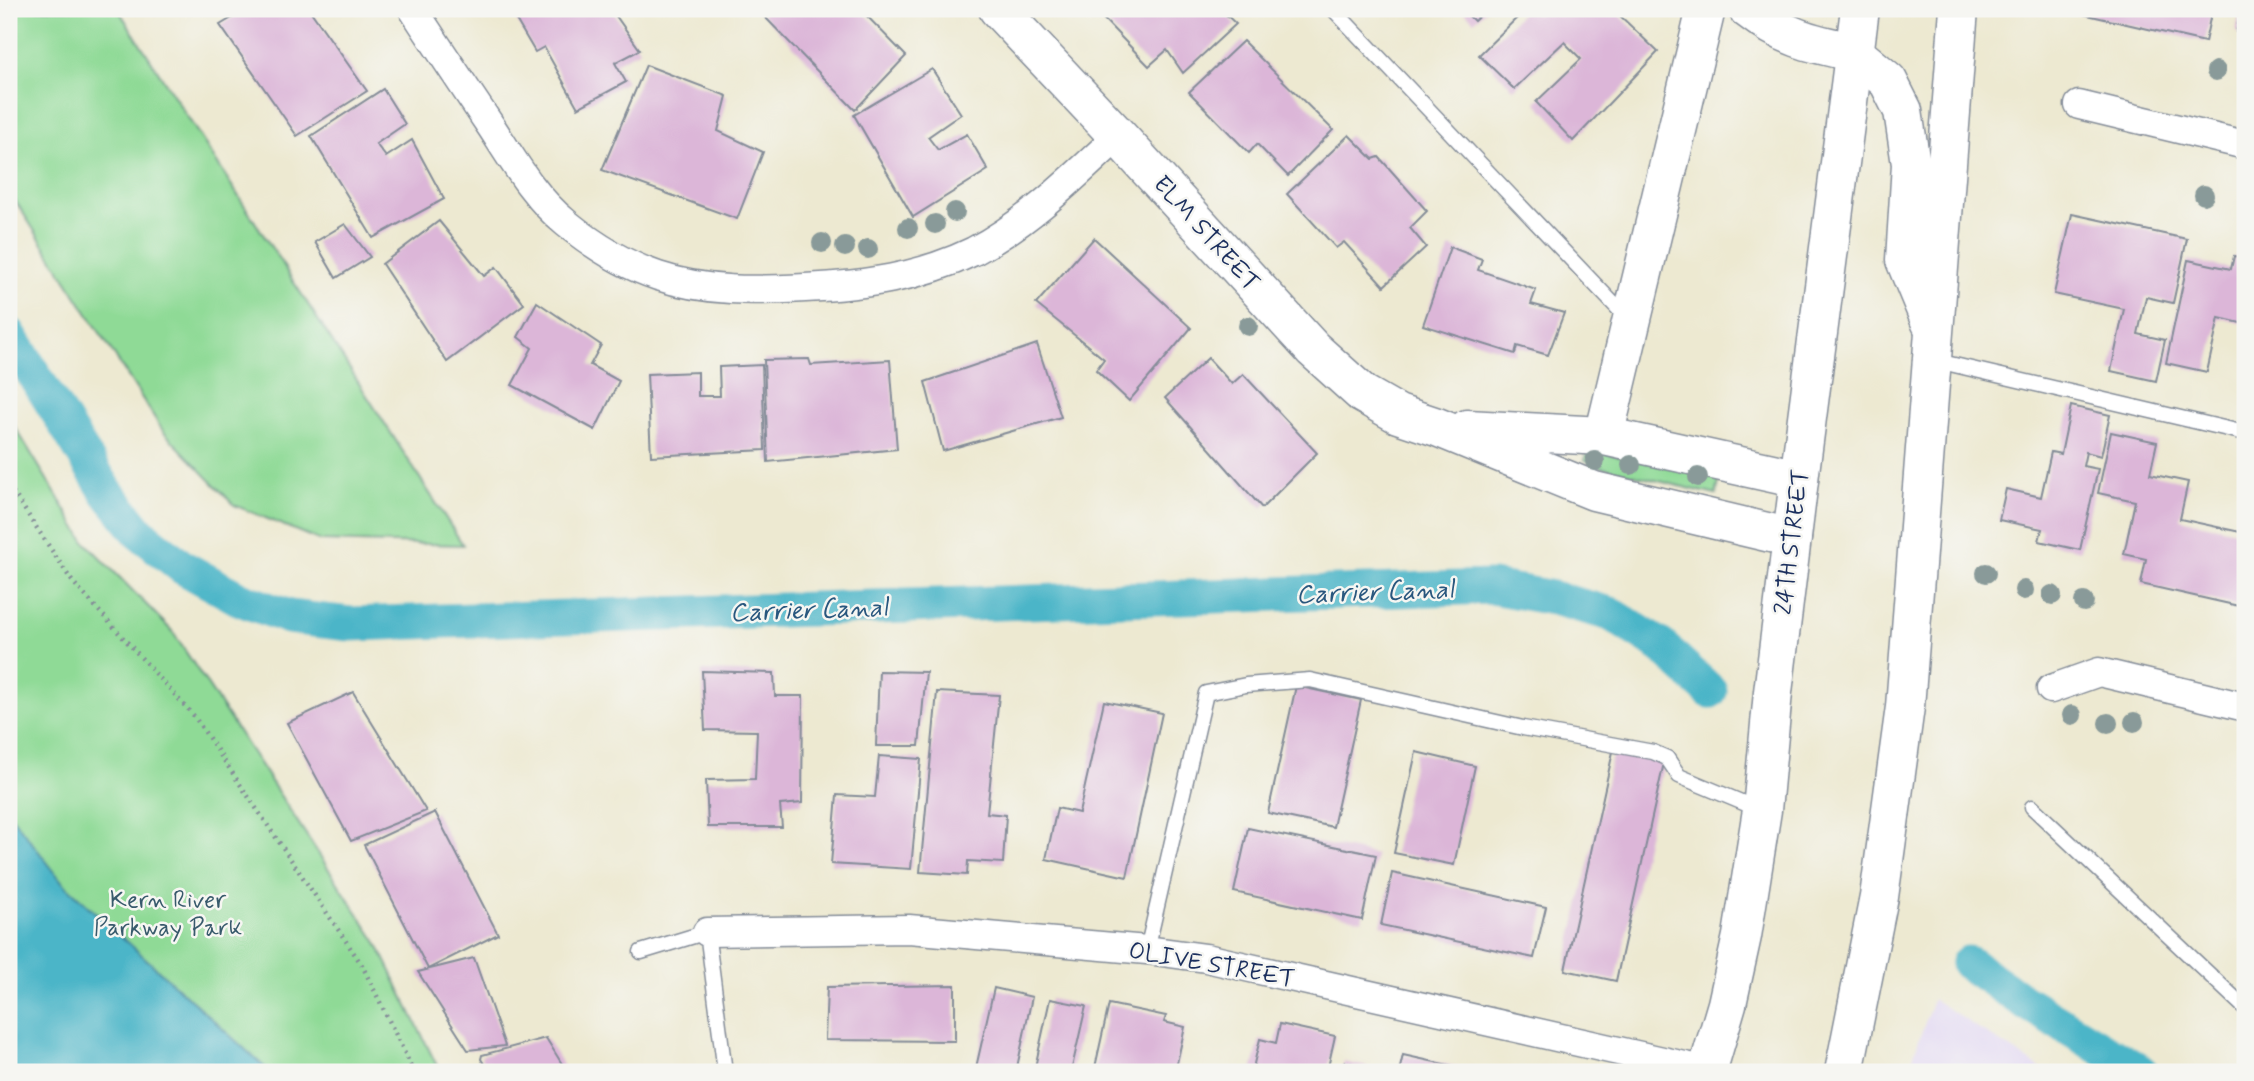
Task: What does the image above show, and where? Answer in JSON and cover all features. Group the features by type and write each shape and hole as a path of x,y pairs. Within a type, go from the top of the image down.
{"main road":[{"name":"ELM STREET","path":"998,9 1313,349 1363,394 1398,414 1437,427 1594,491 1792,538"},
{"path":"1604,436 1706,9"},
{"path":"1748,9 1771,27 1799,40 1853,52 1888,81 1903,111 1911,164 1905,260 1934,345"},
{"name":"24TH STREET","path":"1707,1072 1727,1004 1742,936 1762,810 1799,479 1860,9"},
{"path":"1844,1072 1879,897 1900,748 1959,9"},
{"name":"ELM STREET","path":"1437,427 1604,436 1799,479"}],"street":[{"path":"413,9 528,184 565,223 609,254 657,276 710,288 758,291 864,285 920,272 973,251 1022,221 1118,136"},
{"path":"2080,104 2245,145"},
{"path":"2051,689 2099,672 2245,707"},
{"name":"OLIVE STREET","path":"707,932 909,929 1147,950 1206,958 1707,1072"}],"lane":[{"path":"1333,9 1630,321"},
{"path":"1934,345 2245,433"},
{"path":"1147,950 1206,693 1246,685 1310,680 1523,728 1653,752 1667,758 1679,776 1762,810"},
{"path":"2032,807 2245,1008"},
{"path":"641,952 707,932 720,1071"}],"path":[{"path":"9,486 72,581 194,716 362,965 414,1072"}],"shaded area":[{"path":"1933,999 2046,1072 1908,1072"}],"green space":[{"path":"9,9 118,9 463,545 321,541 234,505 163,431 9,191"},
{"name":"Kern River Parkway Park","path":"9,417 85,542 172,631 376,941 440,1072 9,1072"},
{"path":"1588,449 1720,478 1716,495 1602,467 1585,460"}],"water":[{"path":"9,813 64,884 270,1072 9,1072"}],"building":[{"path":"247,9 309,9 367,91 297,136 220,25"},
{"path":"530,9 611,9 640,50 615,63 626,82 578,108 544,47 535,52 515,18"},
{"path":"768,9 860,9 906,56 855,110 762,14"},
{"path":"1094,9 1220,9 1236,24 1183,73 1167,50 1149,66"},
{"path":"1462,9 1487,9 1474,21"},
{"path":"1526,9 1537,15 1543,9 1613,9 1658,52 1573,141 1536,102 1581,59 1564,42 1514,89 1479,55"},
{"path":"2061,9 2212,9 2205,42"},
{"path":"2241,9 2245,9 2245,34 2236,32"},
{"path":"1243,41 1333,130 1288,176 1257,144 1249,153 1189,92"},
{"path":"646,65 727,96 718,131 763,152 737,219 602,170"},
{"path":"932,69 961,114 928,137 938,150 967,134 988,170 913,217 854,115"},
{"path":"383,89 405,124 376,144 386,157 412,140 444,199 373,238 311,136"},
{"path":"1349,135 1373,159 1379,157 1427,211 1410,228 1426,247 1384,286 1344,242 1336,248 1287,194"},
{"path":"2072,214 2187,239 2173,303 2146,297 2138,334 2165,340 2156,381 2111,371 2124,309 2054,294"},
{"path":"439,221 484,276 496,267 524,304 447,362 382,264"},
{"path":"345,224 370,257 336,278 315,242"},
{"path":"1094,238 1191,328 1129,401 1096,370 1104,359 1036,304"},
{"path":"1450,247 1482,259 1478,270 1536,290 1531,304 1564,313 1548,355 1517,346 1515,354 1423,325"},
{"path":"2234,256 2245,258 2245,324 2219,318 2207,372 2166,363 2188,260 2231,269"},
{"path":"537,302 601,345 590,365 619,381 595,430 512,385 532,348 518,337"},
{"path":"1037,344 1061,417 943,451 925,382"},
{"path":"1208,358 1232,384 1243,374 1317,453 1262,508 1165,398"},
{"path":"809,359 811,365 890,360 897,449 768,462 764,360"},
{"path":"762,365 765,450 651,456 647,374 698,372 698,396 720,396 719,367"},
{"path":"2071,406 2110,415 2101,456 2086,452 2083,466 2098,469 2080,550 2039,541 2042,529 1999,520 2006,489 2041,497 2051,452 2061,454"},
{"path":"2111,432 2157,442 2150,474 2188,482 2180,519 2245,533 2243,607 2141,584 2146,559 2124,554 2135,501 2098,493"},
{"path":"702,671 774,673 775,696 803,696 802,803 780,805 782,827 708,827 706,780 755,779 757,731 705,730"},
{"path":"879,671 926,672 919,746 876,746"},
{"path":"1296,686 1361,700 1333,827 1268,813"},
{"path":"353,692 426,811 351,841 287,723"},
{"path":"937,692 999,695 987,813 1006,815 1003,863 968,861 967,875 920,872"},
{"path":"1104,701 1162,713 1127,877 1046,859 1057,808 1079,813"},
{"path":"1614,747 1665,758 1616,981 1565,970"},
{"path":"1416,752 1475,766 1454,865 1394,853"},
{"path":"879,756 921,759 911,869 831,864 837,795 875,797"},
{"path":"435,812 498,934 428,969 364,845"},
{"path":"1248,828 1376,855 1362,920 1234,892"},
{"path":"1392,873 1546,907 1534,958 1381,925"},
{"path":"474,958 505,1046 468,1050 418,972"},
{"path":"955,985 955,1041 825,1040 827,987"},
{"path":"994,988 1032,997 1016,1072 975,1072"},
{"path":"1050,999 1086,1006 1071,1072 1034,1072"},
{"path":"1109,1004 1166,1016 1164,1022 1185,1027 1175,1072 1155,1069 1154,1072 1094,1072"},
{"path":"1280,1024 1335,1036 1327,1072 1252,1072 1260,1039 1276,1043"},
{"path":"546,1038 567,1072 489,1072 481,1059 482,1055"},
{"path":"1403,1055 1476,1071 1476,1072 1399,1072"},
{"path":"1344,1062 1368,1067 1367,1072 1342,1072"}],"waterway":[{"name":"Carrier Canal","path":"9,334 107,492 139,532 182,567 240,599 289,617 350,624 1492,587 1553,598 1611,614 1660,645 1710,691"},
{"name":"Carrier Canal","path":"1968,963 2020,999 2141,1072"}]}
